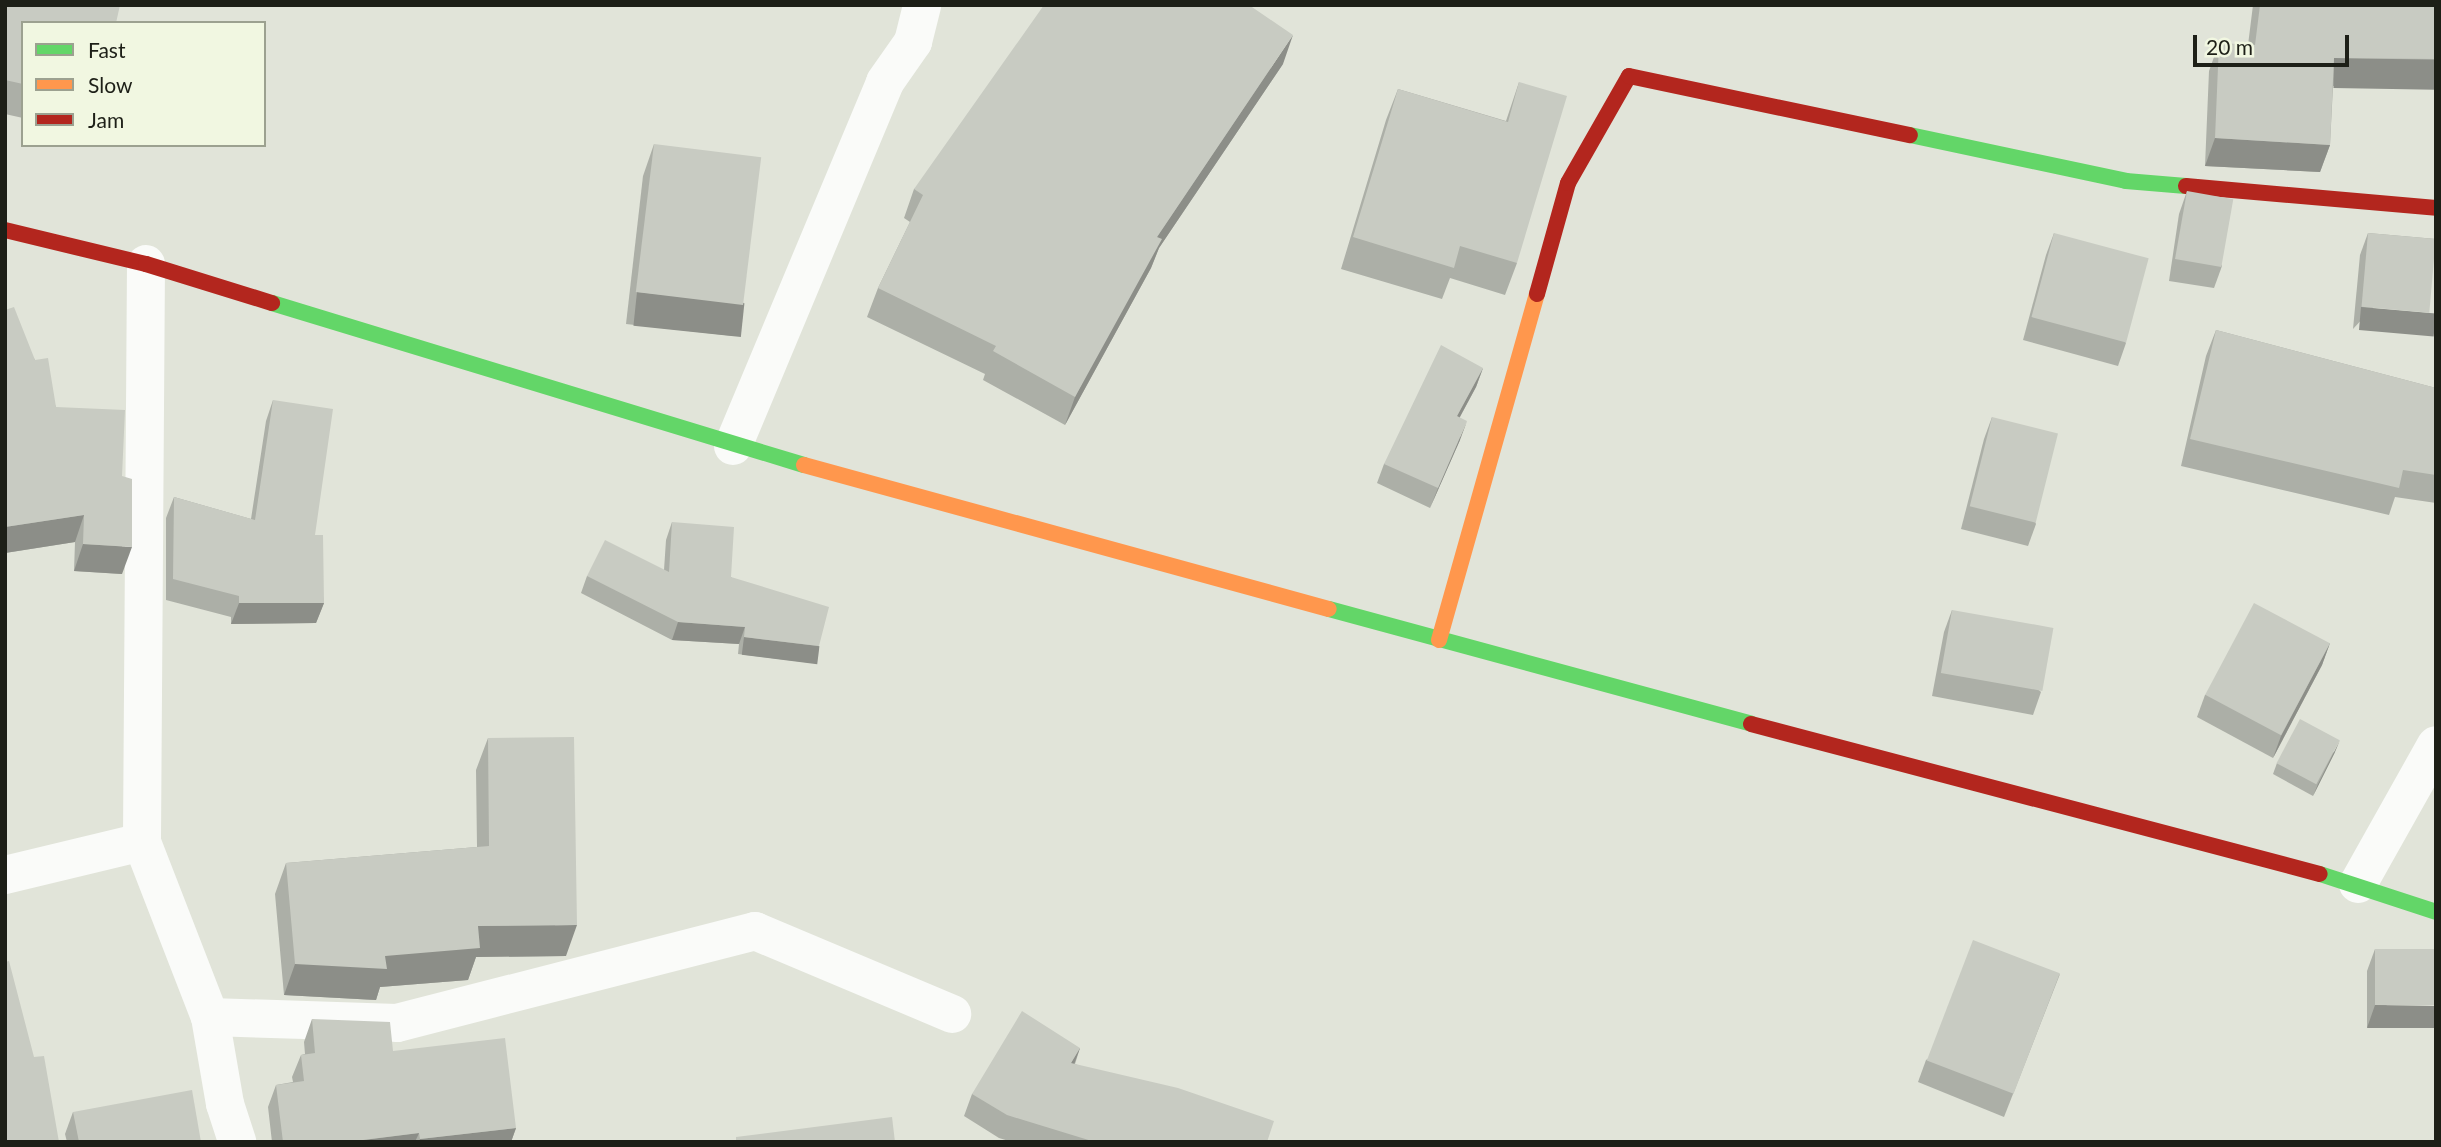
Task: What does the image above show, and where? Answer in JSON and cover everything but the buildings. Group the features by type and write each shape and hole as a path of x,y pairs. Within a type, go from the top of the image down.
{"main road":[{"path":"1439,640 1568,183 1629,76 2126,181 2436,208"},
{"path":"5,230 146,264 733,446 1439,640 2358,884 2436,912"}],"street":[{"path":"733,446 885,82 913,42 922,5"},
{"path":"146,264 142,842 210,1017 225,1104 237,1142"},
{"path":"2358,884 2436,745"},
{"path":"5,875 142,842"},
{"path":"210,1017 397,1023 755,931 953,1014"}],"traffic: fast":[{"path":"1910,135 2126,181 2186,186"},
{"path":"272,303 804,465"},
{"path":"1329,609 1751,724"},
{"path":"2320,874 2436,912"}],"traffic: slow":[{"path":"1439,640 1537,294"},
{"path":"804,465 1329,609"}],"traffic: jam":[{"path":"1537,294 1568,183 1629,76 1910,135"},
{"path":"2186,186 2436,208"},
{"path":"5,230 146,264 272,303"},
{"path":"1751,724 2320,874"}]}
